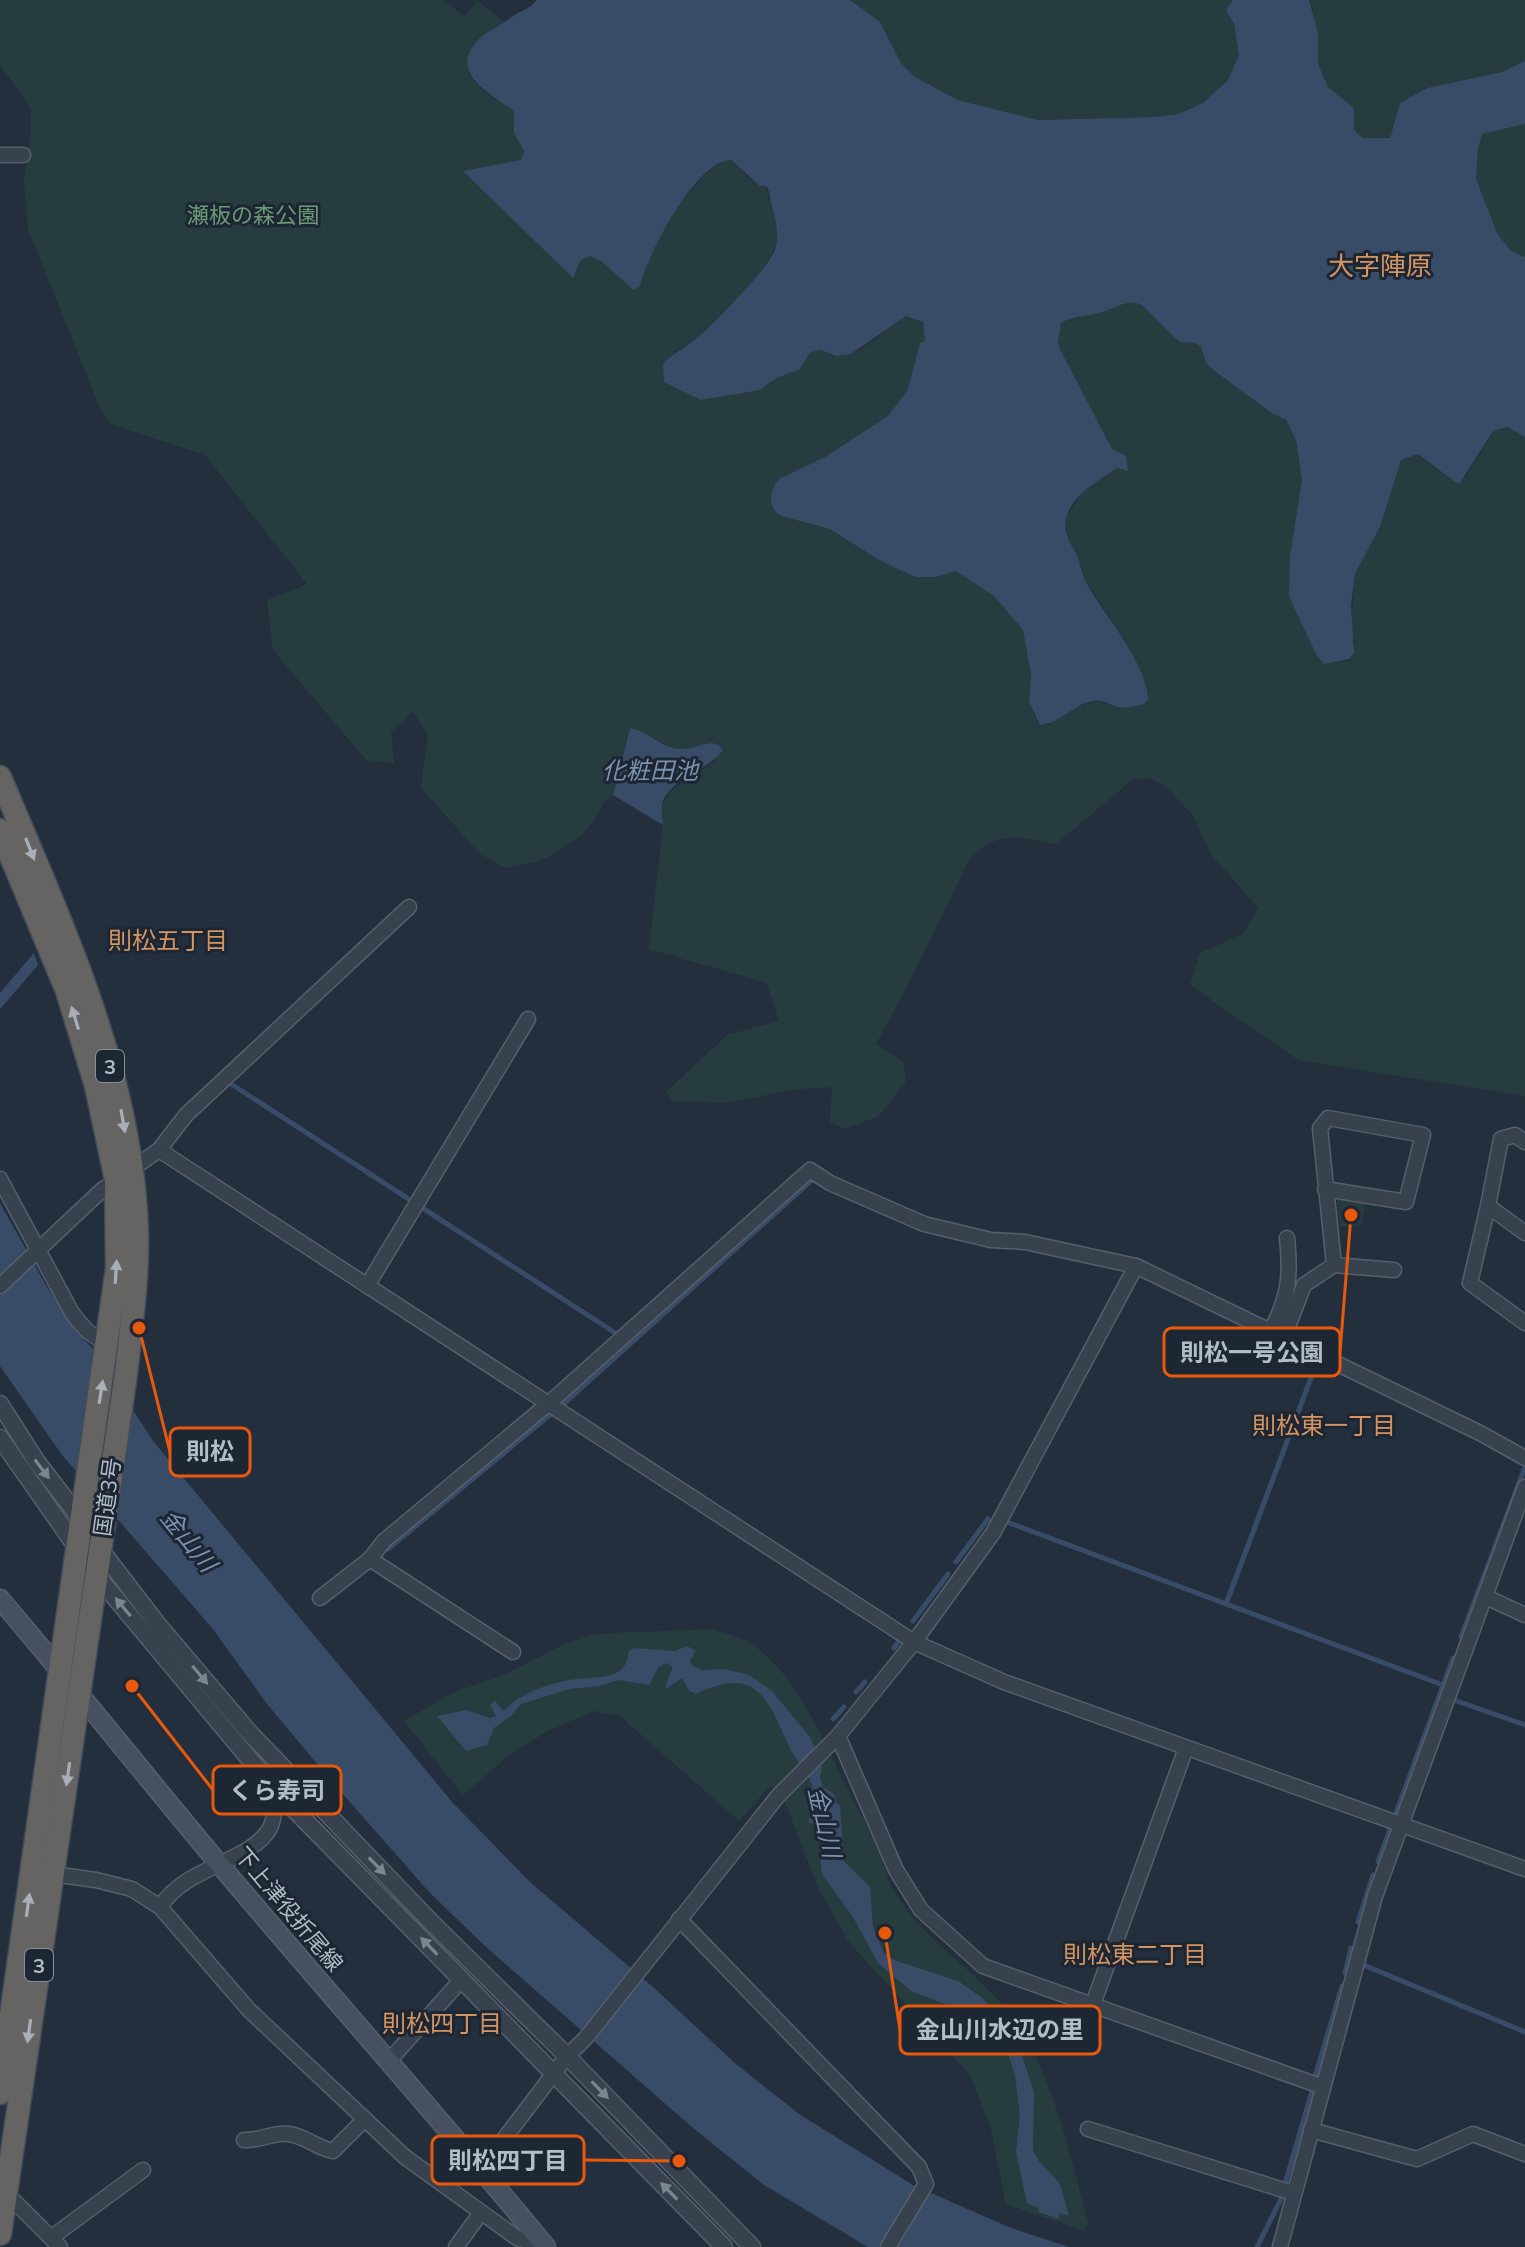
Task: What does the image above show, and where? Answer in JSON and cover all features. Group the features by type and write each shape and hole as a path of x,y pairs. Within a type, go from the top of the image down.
{"highway":[{"name":"国道3号","path":"0,777 96,1015 118,1093 124,1175 108,1346 80,1518 96,1575 80,1696 0,2093"},
{"name":"国道3号","path":"0,830 67,991 124,1175 137,1233 136,1284 126,1374 105,1511 89,1550 61,1670 43,1873 0,2234"}],"main road":[{"name":"下上津役折尾線","path":"0,1599 218,1863 482,2168 545,2247"}],"street":[{"path":"0,155 23,155"},
{"path":"0,1286 124,1175 159,1150 186,1115 409,907"},
{"path":"367,1286 528,1019"},
{"path":"1325,1189 1406,1202 1423,1135 1328,1118 1320,1128 1325,1189 1334,1265"},
{"path":"1525,1142 1515,1135 1501,1139 1470,1283 1525,1323"},
{"path":"159,1150 914,1642 1004,1682 1525,1869"},
{"path":"320,1598 370,1559 384,1541 548,1404 810,1170 830,1183 924,1224 991,1240 1025,1242 1136,1266 1525,1458"},
{"path":"0,1179 72,1313 85,1329 108,1346"},
{"path":"1488,1206 1525,1233"},
{"path":"1278,1334 1291,1271 1287,1238"},
{"path":"1278,1334 1304,1285 1334,1265 1394,1270"},
{"path":"482,2168 567,2056 585,2039 783,1791 838,1736 914,1642 993,1533 1136,1266"},
{"path":"0,1404 37,1462 80,1518"},
{"path":"0,1438 89,1550 292,1779 752,2247"},
{"path":"1280,2247 1375,1896 1525,1487"},
{"path":"370,1559 513,1652"},
{"path":"96,1575 277,1792 724,2247"},
{"path":"1486,1597 1525,1615"},
{"path":"838,1736 896,1870 921,1910 983,1966 1323,2087"},
{"path":"1093,2004 1186,1748"},
{"path":"160,1907 169,1893 183,1882 258,1842 271,1827 277,1792"},
{"path":"43,1873 132,1889 160,1907 249,2010 405,2157 517,2238 545,2247"},
{"path":"679,1919 919,2167 926,2184 888,2247"},
{"path":"388,2062 462,1979"},
{"path":"244,2140 252,2141 272,2133 294,2135 333,2151 365,2119"},
{"path":"1088,2129 1293,2193"},
{"path":"1311,2130 1417,2159 1473,2134 1525,2154"},
{"path":"6,2193 56,2242 143,2170"},
{"path":"456,2247 480,2214"}],"green space":[{"name":"瀬板の森公園","path":"0,0 443,0 464,16 478,0 505,24 470,54 467,64 469,73 489,95 515,111 514,133 524,151 521,160 464,172 576,272 581,260 590,256 640,286 652,252 685,197 711,169 725,160 734,163 767,189 776,223 776,245 755,279 730,307 700,336 674,353 702,400 766,387 777,378 800,369 809,354 815,351 836,356 859,351 906,316 923,321 925,341 908,389 889,415 825,457 779,479 781,516 830,529 880,560 915,577 936,577 956,571 994,596 1023,630 1031,675 1030,701 1038,723 1048,725 1073,708 1094,701 1119,707 1144,704 1114,624 1080,572 1066,529 1067,515 1084,490 1117,468 1128,470 1112,449 1061,351 1058,343 1061,323 1125,303 1142,305 1181,342 1195,343 1201,347 1206,363 1216,372 1273,414 1286,420 1296,440 1302,480 1289,597 1316,654 1324,664 1349,660 1355,642 1351,628 1355,574 1380,527 1401,460 1417,454 1455,482 1466,477 1493,431 1508,427 1525,437 1525,1096 1298,1060 1190,985 1200,953 1243,934 1258,908 1211,854 1192,814 1166,787 1150,778 1132,780 1056,844 1019,838 999,839 969,860 876,1044 903,1062 906,1081 879,1116 844,1129 830,1122 832,1087 798,1089 726,1103 673,1101 666,1092 727,1035 779,1021 767,983 649,949 663,825 662,806 670,791 717,760 667,745 637,729 627,737 613,795 603,803 596,818 581,835 553,855 506,868 480,854 421,788 428,735 413,712 391,732 394,763 367,761 273,650 267,600 307,584 205,455 110,424 100,408 28,229 24,181 31,108 0,65"},
{"path":"850,0 1233,0 1226,10 1234,24 1239,55 1228,80 1203,103 1178,114 1038,120 958,100 915,77 901,63 880,22"},
{"path":"1309,0 1525,0 1525,61 1502,72 1427,88 1400,103 1390,137 1362,138 1354,130 1353,112 1324,80"},
{"path":"1525,124 1525,257 1510,250 1497,233 1476,178 1482,134"},
{"path":"1337,1199 1365,1204 1362,1225 1340,1226"},
{"path":"712,1629 738,1637 756,1647 788,1680 819,1731 872,1837 891,1885 904,1906 1002,2004 1019,2027 1046,2080 1056,2109 1088,2223 1084,2231 1006,2204 991,2129 970,2075 848,1941 817,1885 782,1794 770,1786 739,1821 620,1716 595,1711 551,1729 507,1757 463,1795 404,1721 456,1691 502,1676 558,1647 593,1634"}],"water":[{"path":"537,0 850,0 880,22 901,63 915,77 958,100 1038,120 1155,117 1178,114 1203,103 1228,80 1239,55 1234,24 1226,10 1233,0 1309,0 1318,33 1318,63 1328,87 1354,108 1354,130 1362,138 1390,138 1400,103 1427,88 1502,72 1525,61 1525,124 1482,134 1476,178 1497,233 1510,250 1525,257 1525,437 1508,427 1493,431 1460,483 1418,454 1401,460 1380,527 1355,574 1351,605 1354,653 1349,659 1324,664 1316,654 1289,597 1290,557 1302,480 1296,440 1286,420 1273,414 1216,372 1206,363 1201,347 1175,338 1142,305 1125,303 1061,323 1058,343 1061,351 1112,449 1126,456 1128,471 1117,468 1079,496 1067,515 1065,526 1083,577 1133,655 1146,685 1148,699 1144,704 1125,707 1093,701 1040,725 1029,701 1031,675 1023,630 994,596 956,571 936,577 915,577 879,560 830,529 781,516 773,508 773,488 779,479 825,457 889,415 908,389 920,343 925,341 923,322 906,316 851,354 836,356 815,351 809,354 800,369 777,378 760,390 701,400 664,382 663,364 720,316 772,256 777,230 766,186 760,186 731,160 717,164 703,175 675,212 652,254 640,286 634,290 601,261 590,256 581,260 573,278 463,171 521,160 524,151 514,133 514,111 483,89 469,71 467,61 471,49 481,37"},
{"name":"化粧田池","path":"630,728 675,748 688,749 709,743 723,750 665,796 663,825 613,795"},
{"path":"34,953 38,965 0,1009 0,993"},
{"name":"金山川","path":"0,1203 47,1287 77,1332 94,1350 153,1441 453,1803 531,1883 653,1987 736,2064 799,2114 913,2185 1011,2228 1069,2247 868,2247 764,2185 693,2128 485,1946 430,1893 267,1704 212,1628 62,1455 0,1366"},
{"name":"金山川","path":"687,1646 696,1651 690,1660 692,1665 702,1670 725,1669 749,1675 772,1691 810,1737 822,1767 820,1777 823,1787 834,1794 840,1806 844,1861 870,1887 873,1927 884,1953 894,1960 958,1981 981,1997 1015,2035 1034,2092 1033,2150 1060,2184 1069,2216 1059,2213 1059,2219 1039,2212 1038,2208 1027,2203 1016,2152 1020,2115 1015,2075 1002,2036 974,2015 911,1991 878,1963 853,1917 822,1874 819,1847 822,1842 818,1827 809,1822 811,1782 760,1694 749,1686 735,1683 718,1685 696,1694 689,1691 682,1678 666,1689 672,1666 666,1663 659,1667 649,1685 619,1680 570,1689 521,1704 494,1728 487,1745 466,1751 437,1716 466,1710 490,1718 496,1716 490,1705 495,1701 504,1711 520,1698 541,1688 564,1681 614,1674 624,1667 633,1648 675,1651"}],"waterway":[{"path":"228,1082 620,1336"},
{"path":"388,1549 569,1399 812,1180"},
{"path":"1226,1604 1317,1362"},
{"path":"1461,1637 1525,1467"},
{"path":"956,1562 988,1519"},
{"path":"1007,1522 1443,1685"},
{"path":"913,1621 948,1574"},
{"path":"894,1648 899,1641"},
{"path":"1378,1862 1453,1658"},
{"path":"856,1692 865,1682"},
{"path":"1457,1701 1525,1725"},
{"path":"833,1719 844,1707"},
{"path":"1358,1922 1373,1875"},
{"path":"1345,1973 1351,1948"},
{"path":"1366,1966 1525,2032"},
{"path":"1315,2077 1342,1986"},
{"path":"1257,2247 1280,2201 1313,2088"}],"place":[{"name":"則松一号公園","path":"1351,1215"},
{"name":"則松","path":"139,1328"},
{"name":"くら寿司","path":"132,1686"},
{"name":"金山川水辺の里","path":"885,1933"},
{"name":"則松四丁目","path":"679,2161"}],"district":[{"name":"大字陣原","path":"1380,265"},
{"name":"則松五丁目","path":"168,940"},
{"name":"則松東一丁目","path":"1324,1425"},
{"name":"則松東二丁目","path":"1135,1954"},
{"name":"則松四丁目","path":"442,2023"}]}
